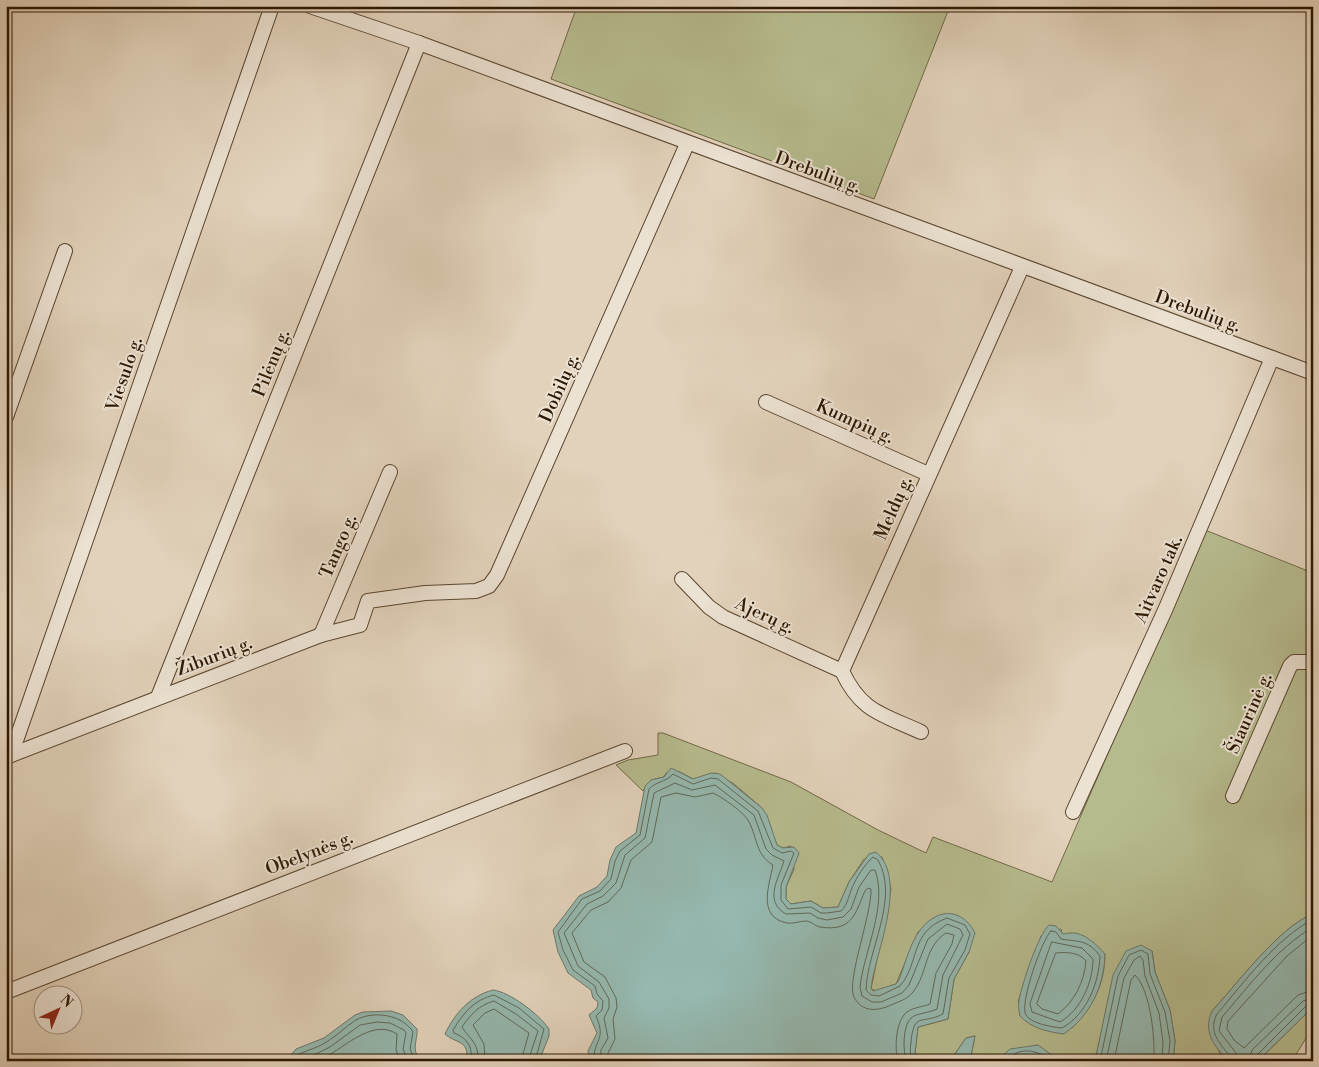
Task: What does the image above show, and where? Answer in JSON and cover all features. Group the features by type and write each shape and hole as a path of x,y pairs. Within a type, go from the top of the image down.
{"street":[{"name":"Viesulo g.","path":"8,756 272,6"},
{"name":"Drebulių g.","path":"310,6 419,43 687,144 1313,373"},
{"name":"Pilėnų g.","path":"158,697 419,43"},
{"name":"Dobilų g.","path":"425,592 476,591 489,586 497,575 687,144"},
{"path":"6,417 65,251"},
{"name":"Meldų g.","path":"842,671 928,474 1022,267"},
{"name":"Aitvaro tak.","path":"1073,812 1166,608 1272,358"},
{"name":"Kumpių g.","path":"766,402 928,474"},
{"name":"Tango g.","path":"321,635 390,472"},
{"name":"Ajerų g.","path":"682,579 709,607 723,617 842,671"},
{"name":"Žiburių g.","path":"8,756 321,635 360,625 368,601 425,592"},
{"name":"Šiaurinė g.","path":"1233,796 1290,666 1294,662 1313,662"},
{"path":"842,671 851,691 859,700 869,707 921,732"},
{"name":"Obelynės g.","path":"6,992 625,751"}],"green space":[{"path":"577,6 950,6 874,199 551,79"},
{"path":"1205,530 1313,573 1313,914 1287,930 1273,943 1212,1011 1219,1052 1228,1061 1173,1061 1175,1041 1170,1010 1155,972 1152,951 1106,1013 1095,1061 1060,1061 1037,1045 1002,1057 997,1061 970,1061 975,1036 966,1038 950,1061 921,1061 915,1053 918,1027 948,1019 954,979 969,952 936,917 918,932 896,984 877,991 871,989 891,889 882,857 864,859 849,882 838,907 823,908 811,901 791,904 786,899 786,887 794,869 791,846 783,848 777,845 762,808 734,784 715,773 693,779 680,772 666,773 664,777 651,780 643,791 616,765 628,760 658,755 658,733 663,733 791,782 878,830 926,853 933,837 1052,882","holes":["1061,929 1062,934 1105,954 1103,976 1096,994 1086,1011 1072,1028 1018,1002 1041,936"]},
{"path":"1313,1007 1313,1027 1292,1061 1258,1061"}],"water":[{"path":"671,768 693,779 711,773 720,774 762,808 767,815 777,845 783,848 794,847 799,853 786,887 786,899 791,904 811,901 823,908 838,907 849,882 869,854 876,852 885,864 890,880 890,898 871,988 873,991 896,984 915,938 932,919 948,914 963,918 969,924 975,933 969,952 954,979 948,1019 918,1027 915,1053 921,1061 589,1061 588,1051 597,1033 589,1015 597,1008 598,1002 593,998 591,990 568,973 558,952 553,930 579,896 597,887 607,876 610,860 616,847 636,833 645,786 651,780 664,777"},
{"path":"1313,914 1313,1007 1258,1061 1228,1061 1211,1038 1209,1018 1212,1011 1273,943 1287,930"},
{"path":"1049,925 1056,926 1063,934 1076,933 1085,937 1105,954 1099,988 1089,1009 1064,1034 1046,1031 1035,1026 1020,1016 1019,1010 1021,993 1031,960 1040,939"},
{"path":"1141,945 1152,951 1155,972 1170,1010 1175,1041 1173,1061 1095,1061 1113,975 1126,951"},
{"path":"493,990 508,995 524,1005 539,1017 549,1029 549,1036 539,1061 466,1061 467,1054 464,1046 445,1034 453,1019 464,1006 477,996"},
{"path":"391,1011 403,1015 417,1029 415,1051 419,1058 424,1061 291,1061 291,1055 296,1049 324,1038 355,1015 363,1012"},
{"path":"975,1036 970,1061 950,1061 966,1038"},
{"path":"1038,1045 1060,1061 997,1061 1010,1049"}]}
